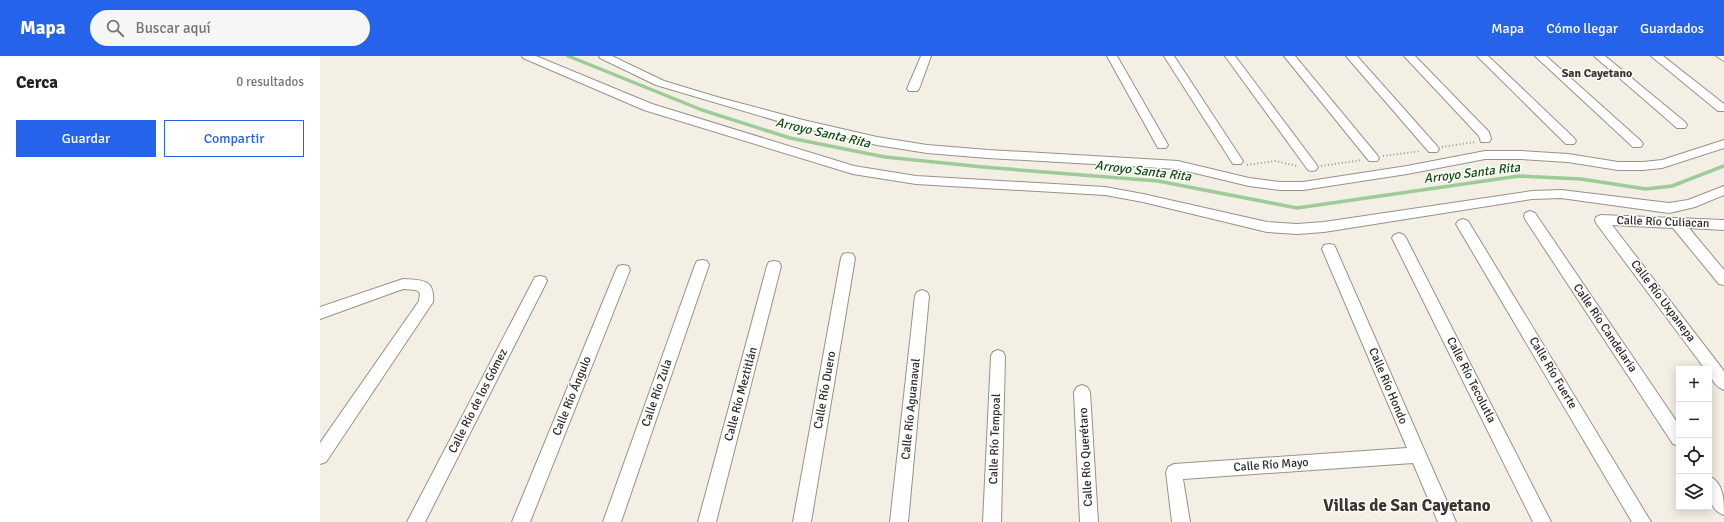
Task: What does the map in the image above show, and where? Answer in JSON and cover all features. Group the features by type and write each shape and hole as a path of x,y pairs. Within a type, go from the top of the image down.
{"street":[{"path":"527,56 559,71 648,107 854,170 916,180 1105,191 1144,198 1228,219 1268,227 1296,229 1324,226 1532,195 1561,194 1669,208 1690,204 1724,190"},
{"path":"604,56 660,83 802,124 877,141 927,149 988,154 1178,165 1248,182 1280,186 1310,185 1407,170 1485,155 1522,155 1568,158 1618,166 1643,166 1662,164 1724,144"},
{"path":"913,89 926,56"},
{"path":"1112,56 1162,145"},
{"path":"1170,56 1237,161"},
{"path":"1230,56 1312,167"},
{"path":"1289,56 1373,158"},
{"path":"1350,56 1433,149"},
{"path":"1409,56 1485,135 1485,139"},
{"path":"1482,56 1570,141"},
{"path":"1540,56 1637,144"},
{"path":"1598,56 1681,125"},
{"path":"1656,56 1722,108"},
{"name":"Calle Río Candelaria","path":"1530,216 1678,438"},
{"name":"Calle Río Culiacan","path":"1601,220 1724,225"},
{"name":"Calle Río Uxpanepa","path":"1601,220 1724,383"},
{"path":"1677,223 1723,276"},
{"name":"Calle Río Fuerte","path":"1464,224 1642,522"},
{"name":"Calle Río Tecolutla","path":"1399,238 1542,522"},
{"name":"Calle Río Hondo","path":"1329,249 1447,522"},
{"name":"Calle Río Duero","path":"802,522 848,258"},
{"name":"Calle Río Zula","path":"612,522 702,264"},
{"name":"Calle Río Meztitlán","path":"707,522 774,266"},
{"name":"Calle Río Ángulo","path":"521,522 623,270"},
{"name":"Calle Río de los Gómez","path":"416,522 540,281"},
{"path":"320,313 403,284 419,286 427,291 426,302 320,457"},
{"name":"Calle Río Aguanaval","path":"899,522 922,296"},
{"name":"Calle Río Tempoal","path":"992,522 998,356"},
{"name":"Calle Río Querétaro","path":"1082,392 1089,522"},
{"name":"Calle Río Mayo","path":"1181,522 1174,472 1418,455"},
{"path":"1712,489 1724,507"}],"waterway":[{"name":"Arroyo Santa Rita","path":"568,56 702,110 790,138 885,157 983,167 1158,181 1297,208 1519,176 1581,179 1646,189 1672,186 1724,166"}],"district":[{"name":"San Cayetano","path":"1597,73"},
{"name":"Villas de San Cayetano","path":"1407,505"}]}
